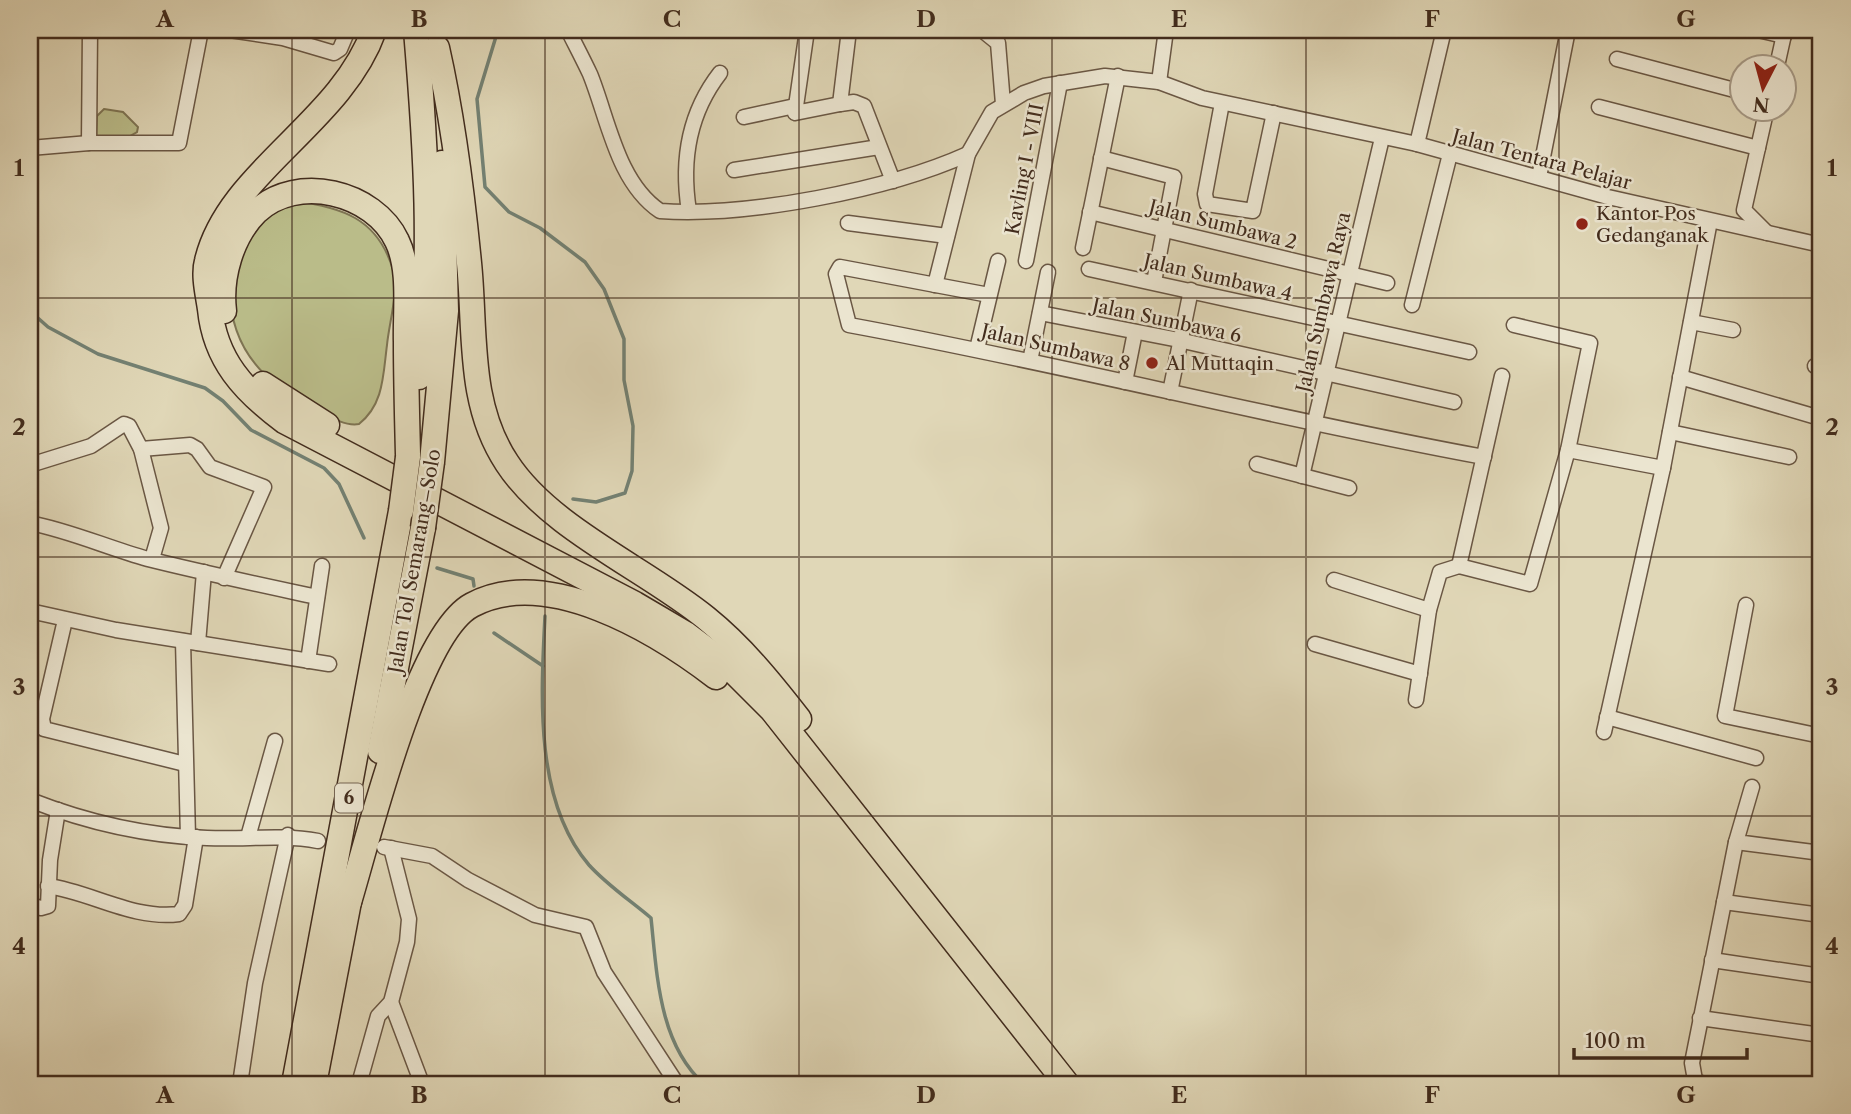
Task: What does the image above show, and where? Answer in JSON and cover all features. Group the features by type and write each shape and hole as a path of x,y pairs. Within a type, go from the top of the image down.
{"highway":[{"path":"374,30 359,64 319,117 251,185 222,220 206,263 212,330 224,359 239,383 284,421 635,604 686,634 726,664 772,710 1067,1084"},
{"name":"Jalan Tol Semarang–Solo","path":"314,1084 423,528 416,458 425,322 428,183 416,30"},
{"path":"436,39 451,112 469,264 476,376 489,429 507,463 532,495 580,532 705,617 768,680 1086,1084"},
{"name":"Jalan Tol Semarang–Solo","path":"294,1084 401,511 416,458 446,311 436,39"},
{"path":"416,458 405,275 398,243 384,220 361,202 335,193 302,193 278,198 257,211 247,224 233,247 222,290 225,318 235,346 248,370 307,415 477,506 635,586 700,626 768,680"},
{"path":"349,902 404,721 427,662 456,619 471,605 513,592 547,593 571,598 654,637 697,663 739,695 771,732 849,807"}],"street":[{"path":"89,143 90,30"},
{"path":"30,148 89,143 179,143 201,30"},
{"path":"230,30 284,34 334,52 340,49 348,30"},
{"path":"568,30 589,72 624,167 641,192 660,211 689,211 802,200 930,171 968,154"},
{"path":"807,30 795,106 797,113 854,102 864,106 893,181"},
{"path":"840,104 849,30"},
{"path":"982,30 998,43 1003,104 992,112 968,154 935,285 989,295"},
{"path":"1159,82 1166,30"},
{"path":"1417,144 1444,30"},
{"path":"1539,177 1568,30"},
{"path":"1758,30 1784,33 1780,52"},
{"path":"1617,59 1728,88"},
{"path":"689,211 685,176 690,135 702,95 720,73"},
{"path":"1083,248 1118,76"},
{"name":"Jalan Tentara Pelajar","path":"1003,104 1024,93 1060,83 1118,76 1159,82 1179,92 1222,103 1417,144 1710,221 1821,245"},
{"name":"Kavling I - VIII","path":"1026,261 1060,83"},
{"path":"1222,103 1204,200 1208,204 1254,211 1274,113"},
{"path":"744,117 795,106"},
{"path":"1599,107 1758,148"},
{"path":"1764,122 1744,210 1768,234"},
{"name":"Jalan Sumbawa Raya","path":"1302,476 1382,138"},
{"path":"734,170 879,147"},
{"path":"1412,305 1450,154"},
{"path":"1101,158 1174,176 1154,282"},
{"name":"Jalan Sumbawa 2","path":"1090,212 1387,283"},
{"path":"1604,732 1670,432 1710,221"},
{"path":"848,223 947,236"},
{"path":"977,349 998,261"},
{"name":"Jalan Sumbawa 8","path":"935,285 840,267 835,274 845,321 849,325 977,349 1314,425 1484,457"},
{"name":"Jalan Sumbawa 4","path":"1089,269 1468,352"},
{"path":"1030,361 1048,272"},
{"path":"1170,392 1191,290"},
{"name":"Jalan Sumbawa 6","path":"1040,313 1179,340 1454,402"},
{"path":"1691,322 1733,330"},
{"path":"1416,700 1429,610 1440,572 1459,566 1531,584 1568,450 1590,343 1514,325"},
{"path":"1125,382 1135,332"},
{"path":"1459,566 1502,376"},
{"path":"1681,377 1820,418"},
{"path":"30,465 83,450 124,424 128,426 141,449 160,528 152,559"},
{"path":"1670,432 1789,457"},
{"path":"141,449 190,445 197,449 210,467 264,487 224,578"},
{"path":"1568,450 1662,468"},
{"path":"1257,464 1349,488"},
{"path":"30,523 81,535 152,559 224,578 317,597"},
{"path":"308,661 322,566"},
{"path":"198,643 204,572"},
{"path":"1334,580 1429,610"},
{"path":"1746,606 1726,716 1820,736 1821,716"},
{"path":"30,611 183,641 329,664"},
{"path":"65,620 42,719 44,729 185,764"},
{"path":"47,886 85,893 118,908 179,914 185,905 192,837 185,764 183,641"},
{"path":"1315,644 1420,674"},
{"path":"1607,718 1756,758"},
{"path":"248,837 275,741"},
{"path":"1703,1084 1695,1080 1692,1073 1700,1018 1736,842 1752,787"},
{"path":"30,800 105,824 192,837 288,835 318,841"},
{"path":"30,905 40,908 48,906 47,886 58,810"},
{"path":"240,1084 255,984 288,835"},
{"path":"1736,842 1821,853"},
{"path":"359,1084 379,1016 391,1002 407,942 409,919 388,848 432,856 468,880 546,920 586,927 604,972 677,1084"},
{"path":"1724,902 1821,915"},
{"path":"1712,960 1821,976"},
{"path":"391,1002 422,1084"},
{"path":"1700,1018 1821,1035"}],"green space":[{"path":"104,109 123,112 138,127 137,132 130,136 96,136 97,116"},
{"path":"294,201 327,207 356,218 378,238 393,270 394,297 381,388 373,407 359,424 334,419 277,386 252,360 236,328 231,310 230,290 234,267 248,229"}],"waterway":[{"path":"498,30 477,99 485,187 509,212 540,228 585,262 604,289 624,339 624,380 633,426 632,471 625,493 596,502 573,499"},
{"path":"30,311 48,327 98,354 205,388 223,401 251,430 324,468 339,484 364,538"},
{"path":"437,568 473,579 474,586"},
{"path":"545,616 542,679 545,746 558,810 571,839 589,865 651,918 659,985 669,1029 689,1068 704,1084"},
{"path":"494,633 543,666"}],"place":[{"name":"Kantor Pos Gedanganak","path":"1582,224"},
{"name":"Al Muttaqin","path":"1152,363"}]}
